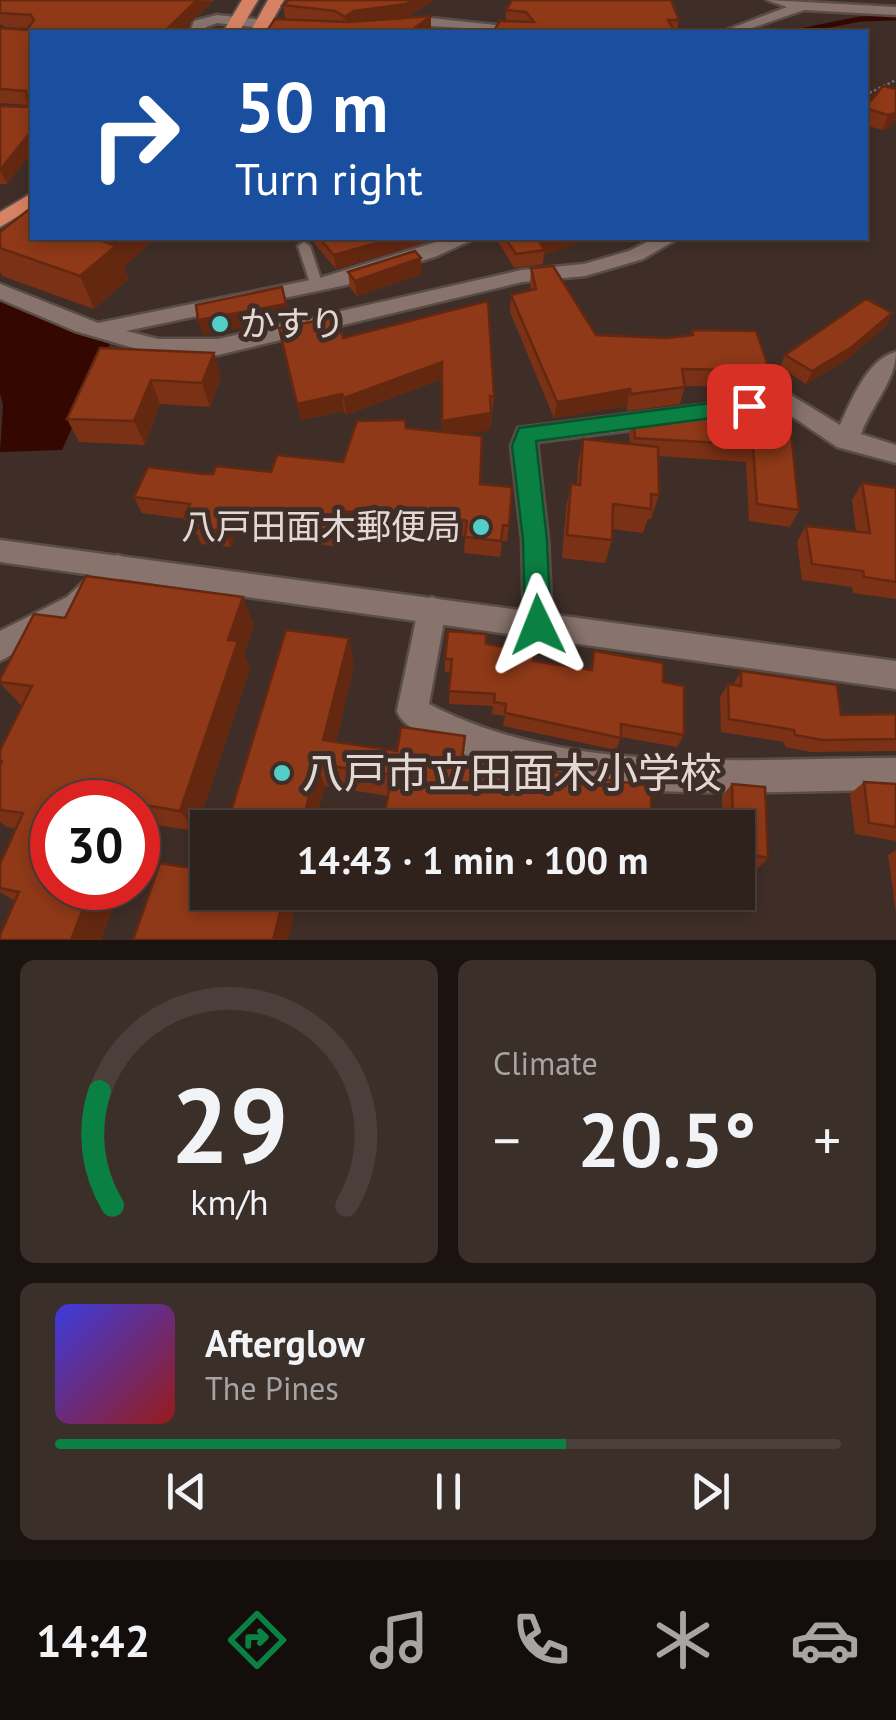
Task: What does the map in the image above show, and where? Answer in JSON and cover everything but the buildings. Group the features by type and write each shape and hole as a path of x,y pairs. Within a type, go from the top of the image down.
{"highway":[{"path":"235,27 250,0"},
{"path":"262,29 276,0"},
{"path":"0,222 30,200"}],"street":[{"path":"774,0 896,11"},
{"path":"734,30 806,4"},
{"path":"198,30 199,24 216,19 235,27 262,29"},
{"path":"371,30 430,22 504,30"},
{"path":"99,330 366,274 460,240"},
{"path":"0,291 99,330 158,347 218,347 522,276 585,270 636,255 665,240"},
{"path":"846,441 861,399 895,358"},
{"path":"538,625 535,540 523,446 527,434 788,402 815,425 846,441 896,454"},
{"path":"0,551 896,675"},
{"path":"0,648 15,636 82,602 118,567"},
{"path":"432,610 412,711 431,724 514,754 600,770 896,774"}],"lane":[{"path":"304,246 317,286"}],"path":[{"path":"868,94 896,80"}],"shaded area":[{"path":"0,298 110,344 62,450 0,452"}],"waterway":[{"path":"805,30 860,19 896,18"}],"place":[{"name":"かすり","path":"220,324"},
{"name":"八戸田面木郵便局","path":"481,527"},
{"name":"八戸市立田面木小学校","path":"282,773"}],"route":[{"path":"538,625 535,540 523,446 527,434 749,406"}]}
